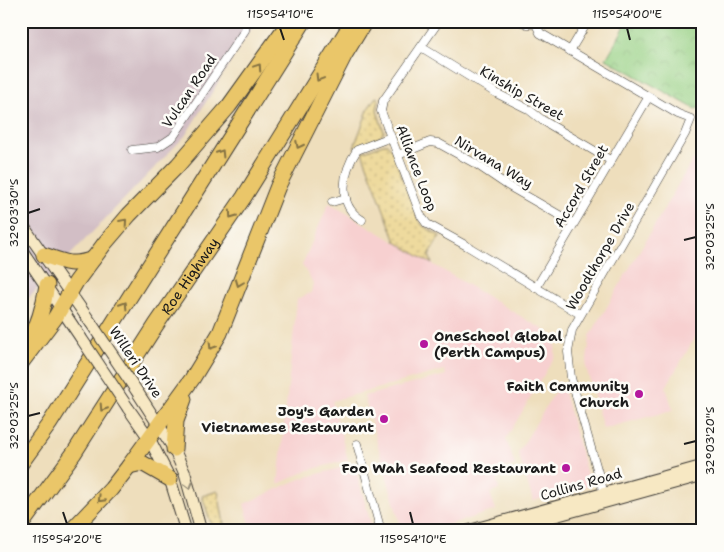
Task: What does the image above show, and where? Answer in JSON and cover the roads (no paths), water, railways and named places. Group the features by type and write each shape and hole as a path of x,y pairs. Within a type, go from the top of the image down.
{"highway":[{"path":"21,363 92,260 129,216 178,165 229,106 290,21"},
{"path":"21,463 55,415 304,21"},
{"name":"Roe Highway","path":"21,525 74,453 156,325 244,197 353,21"},
{"path":"71,531 129,466 192,379 220,333 278,186 345,54 365,21"},
{"path":"44,255 68,263 80,264 92,260"},
{"path":"21,356 36,329 44,304 47,285"},
{"path":"174,450 176,421 192,379"},
{"path":"129,466 142,463 170,479"}],"main road":[{"name":"Willeri Drive","path":"21,223 91,323 174,450 185,474 200,531"},
{"path":"21,249 149,438 170,479 186,531"},
{"name":"Collins Road","path":"501,531 703,466"},
{"name":"Collins Road","path":"468,531 703,475"}],"street":[{"name":"Vulcan Road","path":"132,150 158,146 173,137 245,30 246,21"},
{"name":"Alliance Loop","path":"440,21 383,101 381,110 421,216 427,224 580,314"},
{"path":"520,21 527,24 536,23 540,33 648,98"},
{"path":"570,51 588,21"},
{"name":"Kinship Street","path":"421,47 496,93 528,109 542,120 610,160"},
{"name":"Accord Street","path":"536,288 648,98"},
{"name":"Woodthorpe Drive","path":"605,497 571,378 568,352 572,330 580,314 686,134 691,119 648,98"},
{"path":"362,220 355,216 346,198 343,189 345,179 357,150 391,137"},
{"name":"Nirvana Way","path":"398,155 430,142 438,143 476,164 507,185 573,224"},
{"path":"332,202 346,198"},
{"path":"357,444 382,531"}],"place":[{"name":"OneSchool Global (Perth Campus)","path":"424,344"},
{"name":"Faith Community Church","path":"639,394"},
{"name":"Joy's Garden Vietnamese Restaurant","path":"384,419"},
{"name":"Foo Wah Seafood Restaurant","path":"566,468"}]}
